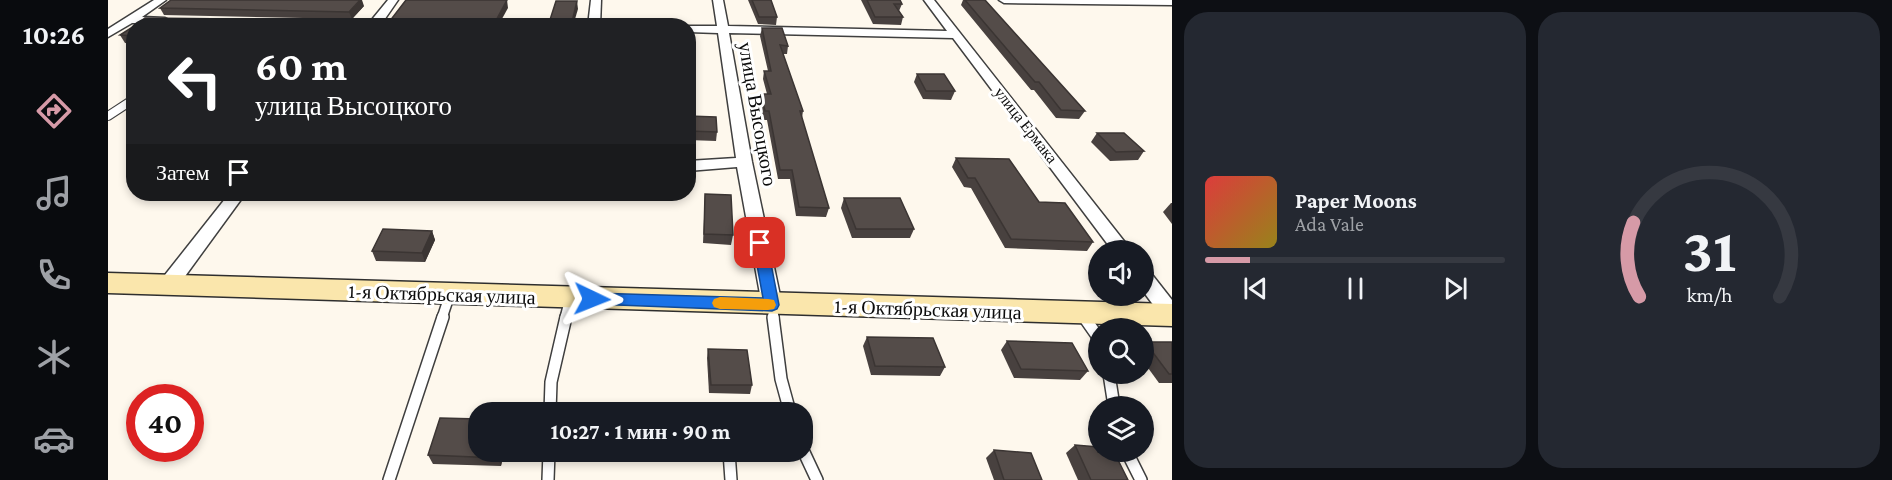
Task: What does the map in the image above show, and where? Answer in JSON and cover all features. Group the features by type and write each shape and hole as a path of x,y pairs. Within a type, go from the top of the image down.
{"street":[{"path":"133,18 161,0"},
{"path":"380,18 393,0"},
{"path":"595,18 596,0"},
{"name":"улица Высоцкого","path":"718,0 744,162 772,305"},
{"name":"улица Ермака","path":"929,0 1114,240"},
{"path":"1004,0 1172,2"},
{"path":"108,34 126,23"},
{"path":"696,30 957,35"},
{"path":"696,165 744,162"},
{"path":"168,285 232,201"},
{"name":"1-я Октябрьская улица","path":"108,283 772,305 1172,315"},
{"path":"1154,291 1172,315"}],"lane":[{"path":"108,116 126,104"},
{"path":"389,480 450,294"},
{"path":"550,402 551,382 570,298"},
{"path":"772,305 781,379 787,402"},
{"path":"1082,313 1088,322"},
{"path":"548,480 549,462"},
{"path":"730,462 731,480"},
{"path":"809,462 817,480"},
{"path":"1132,462 1141,480"}],"building":[{"path":"171,0 360,0 349,12 160,8"},
{"path":"406,0 507,0 497,18 392,18"},
{"path":"752,0 771,0 777,17 759,17"},
{"path":"867,0 900,0 902,4 894,4 903,17 875,17"},
{"path":"965,0 985,0 1085,111 1061,110 1039,82 1035,82"},
{"path":"556,1 577,1 573,18 551,18"},
{"path":"762,28 782,28 788,46 780,45 803,111 800,111 829,208 799,207 792,170 780,170 769,111 765,111 761,94 771,94 764,71 771,71"},
{"path":"917,74 944,74 955,91 926,91"},
{"path":"696,116 716,117 717,132 696,131"},
{"path":"1097,133 1124,133 1144,151 1116,152"},
{"path":"956,158 1009,159 1039,202 1065,203 1092,240 1088,242 1011,239 975,178 968,178"},
{"path":"705,194 731,195 733,235 704,234"},
{"path":"844,198 900,198 914,229 856,229"},
{"path":"383,229 432,231 422,253 372,251"},
{"path":"867,337 933,338 945,367 875,366"},
{"path":"1007,341 1072,343 1088,371 1021,369"},
{"path":"1154,342 1172,342 1172,374 1169,374 1154,354"},
{"path":"708,349 747,350 752,385 711,385"},
{"path":"440,418 468,419 468,457 428,455"},
{"path":"1075,445 1088,446 1088,462 1119,462 1128,480 1091,480"},
{"path":"994,450 1031,453 1042,480 1004,480"}],"slow traffic":[{"path":"720,303 768,305"}],"route":[{"path":"592,299 772,305 760,243"}]}
